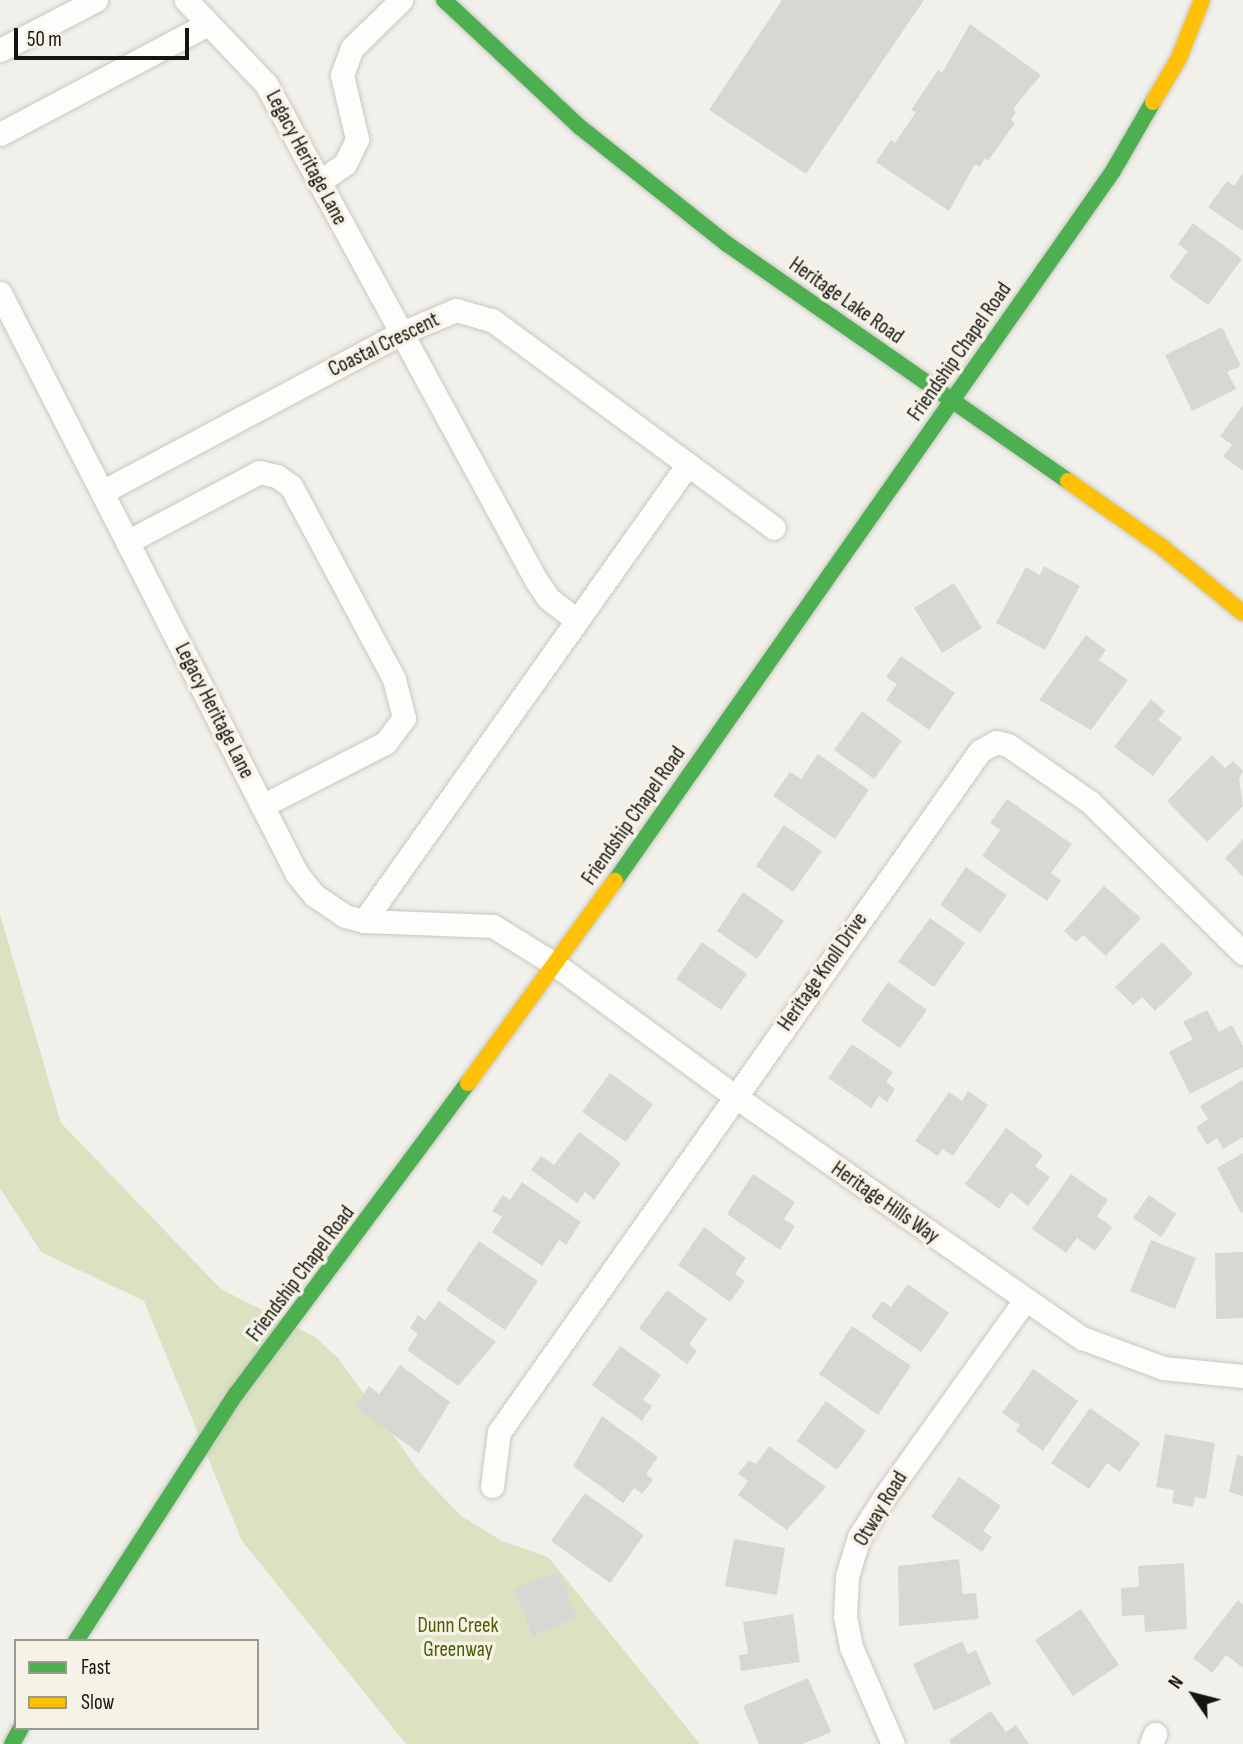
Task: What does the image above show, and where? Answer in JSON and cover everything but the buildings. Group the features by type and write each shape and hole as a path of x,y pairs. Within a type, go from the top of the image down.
{"street":[{"path":"0,50 96,0"},
{"name":"Legacy Heritage Lane","path":"186,0 266,84 399,334 536,580 548,598 575,619"},
{"path":"319,182 345,164 357,139 342,75 352,48 401,0"},
{"name":"Heritage Lake Road","path":"444,0 591,136 727,244 1162,547 1243,613"},
{"name":"Friendship Chapel Road","path":"77,1639 236,1394 556,965 1113,171 1179,58 1202,0"},
{"path":"0,134 208,24"},
{"name":"Legacy Heritage Lane","path":"0,293 297,874 314,895 345,916 364,921 493,926 556,965"},
{"name":"Coastal Crescent","path":"102,492 399,334 456,310 492,320 774,528"},
{"path":"364,921 575,619 688,464"},
{"path":"127,542 259,472 277,477 291,486 394,679 404,718 385,743 262,806"},
{"name":"Heritage Knoll Drive","path":"492,1486 499,1432 969,764 996,742 1024,754 1090,802 1243,953"},
{"name":"Heritage Hills Way","path":"556,965 736,1097 1024,1301 1082,1338 1125,1357 1163,1368 1243,1376"},
{"name":"Otway Road","path":"893,1744 851,1647 845,1616 847,1576 859,1537 885,1496 1024,1301"}],"green space":[{"name":"Dunn Creek Greenway","path":"0,914 61,1123 221,1289 315,1337 339,1359 421,1474 460,1515 502,1541 548,1557 700,1744 406,1744 242,1541 144,1301 41,1252 0,1188"}],"traffic: fast":[{"path":"444,0 581,128 727,244 1068,481"},
{"path":"615,881 1113,171 1153,102"},
{"path":"77,1639 236,1394 468,1083"},
{"path":"12,1744 20,1730"}],"traffic: slow":[{"path":"1153,102 1179,58 1202,0"},
{"path":"1068,481 1162,547 1243,613"},
{"path":"468,1083 615,881"}]}
